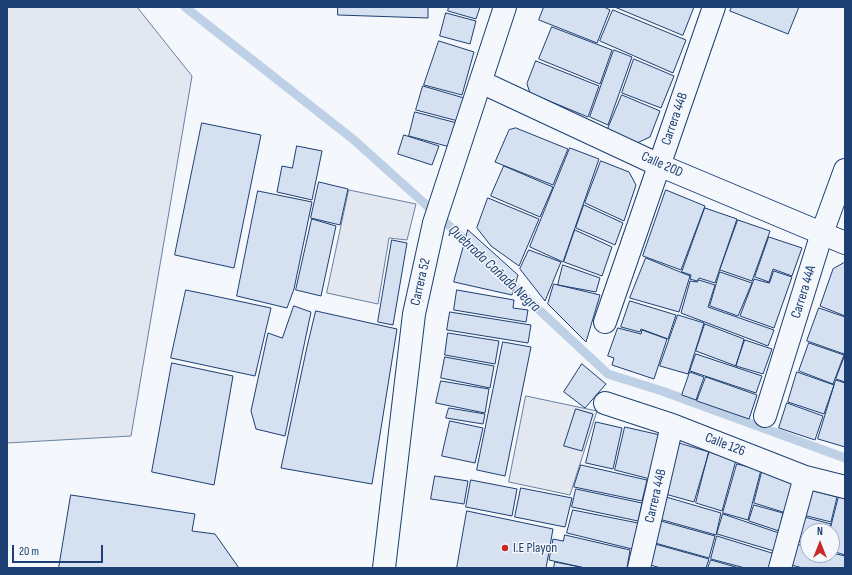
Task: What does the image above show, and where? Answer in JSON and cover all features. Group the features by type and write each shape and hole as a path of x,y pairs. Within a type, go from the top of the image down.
{"street":[{"name":"Carrera 52","path":"384,568 414,314 436,221 444,194 505,7"},
{"name":"Carrera 44B","path":"605,322 714,7"},
{"name":"Calle 20D","path":"481,82 659,165 845,243"},
{"name":"Carrera 44A","path":"765,416 822,233 845,170"},
{"name":"Calle 126","path":"605,403 672,425 805,476 845,487"},
{"name":"Carrera 44B","path":"639,568 672,425"},
{"path":"780,568 805,476"}],"shaded area":[{"path":"7,7 137,7 192,76 131,436 7,443"},
{"path":"349,190 416,204 407,240 389,238 378,304 327,293"},
{"path":"526,396 597,411 570,495 509,482"}],"building":[{"path":"338,7 428,7 428,18 338,15"},
{"path":"449,7 480,7 476,19 448,11"},
{"path":"544,7 604,7 610,10 597,43 539,20"},
{"path":"615,7 694,7 683,35"},
{"path":"732,7 799,7 788,34 730,11"},
{"path":"613,10 686,40 673,73 600,41"},
{"path":"446,13 476,21 470,44 440,36"},
{"path":"552,27 612,50 600,84 539,59"},
{"path":"439,41 474,52 462,95 424,85"},
{"path":"614,50 632,57 608,125 590,117"},
{"path":"634,59 674,76 661,108 622,93"},
{"path":"536,61 599,86 588,117 530,93 527,84"},
{"path":"423,86 464,98 458,121 416,110"},
{"path":"622,95 660,111 650,137 637,143 607,131"},
{"path":"415,112 457,123 450,147 409,136"},
{"path":"202,123 261,135 234,268 175,255"},
{"path":"516,128 568,149 553,185 495,162 509,130"},
{"path":"404,135 439,146 432,165 398,154"},
{"path":"297,146 322,151 312,200 277,192 282,166 292,168"},
{"path":"570,148 599,159 563,262 530,247"},
{"path":"601,161 629,172 636,185 624,221 585,203"},
{"path":"504,166 553,187 540,217 491,196"},
{"path":"319,182 348,189 340,225 311,218"},
{"path":"666,190 705,206 681,270 643,256"},
{"path":"258,191 312,202 294,289 287,308 237,296"},
{"path":"488,198 539,219 519,266 491,246 477,228"},
{"path":"584,205 623,223 615,245 576,228"},
{"path":"705,208 737,219 715,283 699,278 697,281 690,279 691,275 682,272"},
{"path":"312,219 336,226 321,296 296,290"},
{"path":"738,220 770,231 752,281 720,270"},
{"path":"468,230 518,275 512,295 454,282"},
{"path":"575,230 612,247 602,276 564,262"},
{"path":"769,237 802,248 792,276 773,269 769,282 755,277"},
{"path":"392,240 407,243 393,325 378,322"},
{"path":"529,250 561,262 545,301 520,269"},
{"path":"646,258 690,276 679,312 630,298"},
{"path":"844,263 845,316 820,306 833,269"},
{"path":"563,265 600,278 596,292 558,285"},
{"path":"774,271 792,277 774,328 740,316 754,279 769,283"},
{"path":"720,272 752,283 738,316 710,306"},
{"path":"699,280 715,285 708,307 774,330 768,346 681,313 690,281 697,282"},
{"path":"554,284 600,295 586,342 548,304"},
{"path":"186,290 271,308 255,376 171,358"},
{"path":"457,290 514,300 513,308 528,310 526,322 454,310"},
{"path":"630,301 676,315 668,339 641,329 640,332 621,327"},
{"path":"294,306 311,312 285,436 256,429 251,411 268,333 282,338"},
{"path":"819,308 845,317 844,354 807,341"},
{"path":"316,311 397,329 372,484 281,468"},
{"path":"450,312 531,325 528,343 447,330"},
{"path":"678,315 704,323 688,374 660,366"},
{"path":"705,324 744,339 736,366 696,351"},
{"path":"618,328 641,334 642,330 667,339 654,379 612,365 614,358 608,356"},
{"path":"448,333 499,341 495,364 445,355"},
{"path":"745,340 772,349 763,374 736,366"},
{"path":"503,342 531,347 505,476 477,470"},
{"path":"809,343 844,355 833,384 799,371"},
{"path":"696,354 762,376 756,393 690,371"},
{"path":"845,355 845,382 836,379"},
{"path":"445,357 494,366 490,388 441,378"},
{"path":"172,363 233,376 214,485 152,472"},
{"path":"582,364 606,384 585,408 564,392"},
{"path":"690,372 704,377 696,400 682,395"},
{"path":"797,372 834,385 824,414 788,402"},
{"path":"706,377 757,395 749,419 697,401"},
{"path":"836,380 845,383 845,447 818,439"},
{"path":"441,381 489,389 485,413 436,403"},
{"path":"787,403 823,416 815,440 779,428"},
{"path":"449,408 485,414 483,424 446,418"},
{"path":"576,409 593,414 582,451 564,446"},
{"path":"450,421 483,428 475,463 442,456"},
{"path":"596,422 622,428 613,469 586,463"},
{"path":"625,427 660,435 650,479 615,470"},
{"path":"679,443 709,452 694,502 665,494"},
{"path":"709,452 736,460 722,511 696,503"},
{"path":"737,464 761,470 748,520 723,513"},
{"path":"581,465 647,480 642,501 574,487"},
{"path":"762,472 795,480 786,513 754,503"},
{"path":"435,476 468,481 464,504 431,499"},
{"path":"471,480 517,489 512,516 466,507"},
{"path":"521,488 572,498 565,527 515,517"},
{"path":"576,489 642,503 638,521 572,507"},
{"path":"806,489 837,497 831,522 799,514"},
{"path":"71,495 195,514 192,531 215,534 239,568 59,568"},
{"path":"839,496 845,497 845,555 840,553 840,523 832,523"},
{"path":"666,497 721,513 716,535 659,519"},
{"path":"754,505 783,513 779,531 749,521"},
{"path":"573,510 638,523 632,549 567,533"},
{"name":"I.E Playon","path":"467,511 553,529 546,568 457,568"},
{"path":"723,514 779,533 774,551 717,534"},
{"path":"797,515 827,523 800,523 800,542 791,540"},
{"path":"661,521 715,536 709,558 655,543"},
{"path":"565,535 630,550 627,568 585,568 549,560 553,539 563,541"},
{"path":"717,536 775,554 771,568 745,568 711,559"},
{"path":"792,543 800,545 800,563 840,563 840,555 845,556 845,568 803,568 787,564"},
{"path":"655,544 709,559 706,568 661,568 650,565"},
{"path":"711,560 739,568 708,568"},
{"path":"555,562 585,568 554,568"}],"waterway":[{"name":"Quebrada Cañada Negra","path":"185,7 354,140 474,248"},
{"name":"Quebrada Cañada Negra","path":"506,279 608,374 662,391 845,458"}],"place":[{"name":"I.E Playon","path":"505,548"}]}
